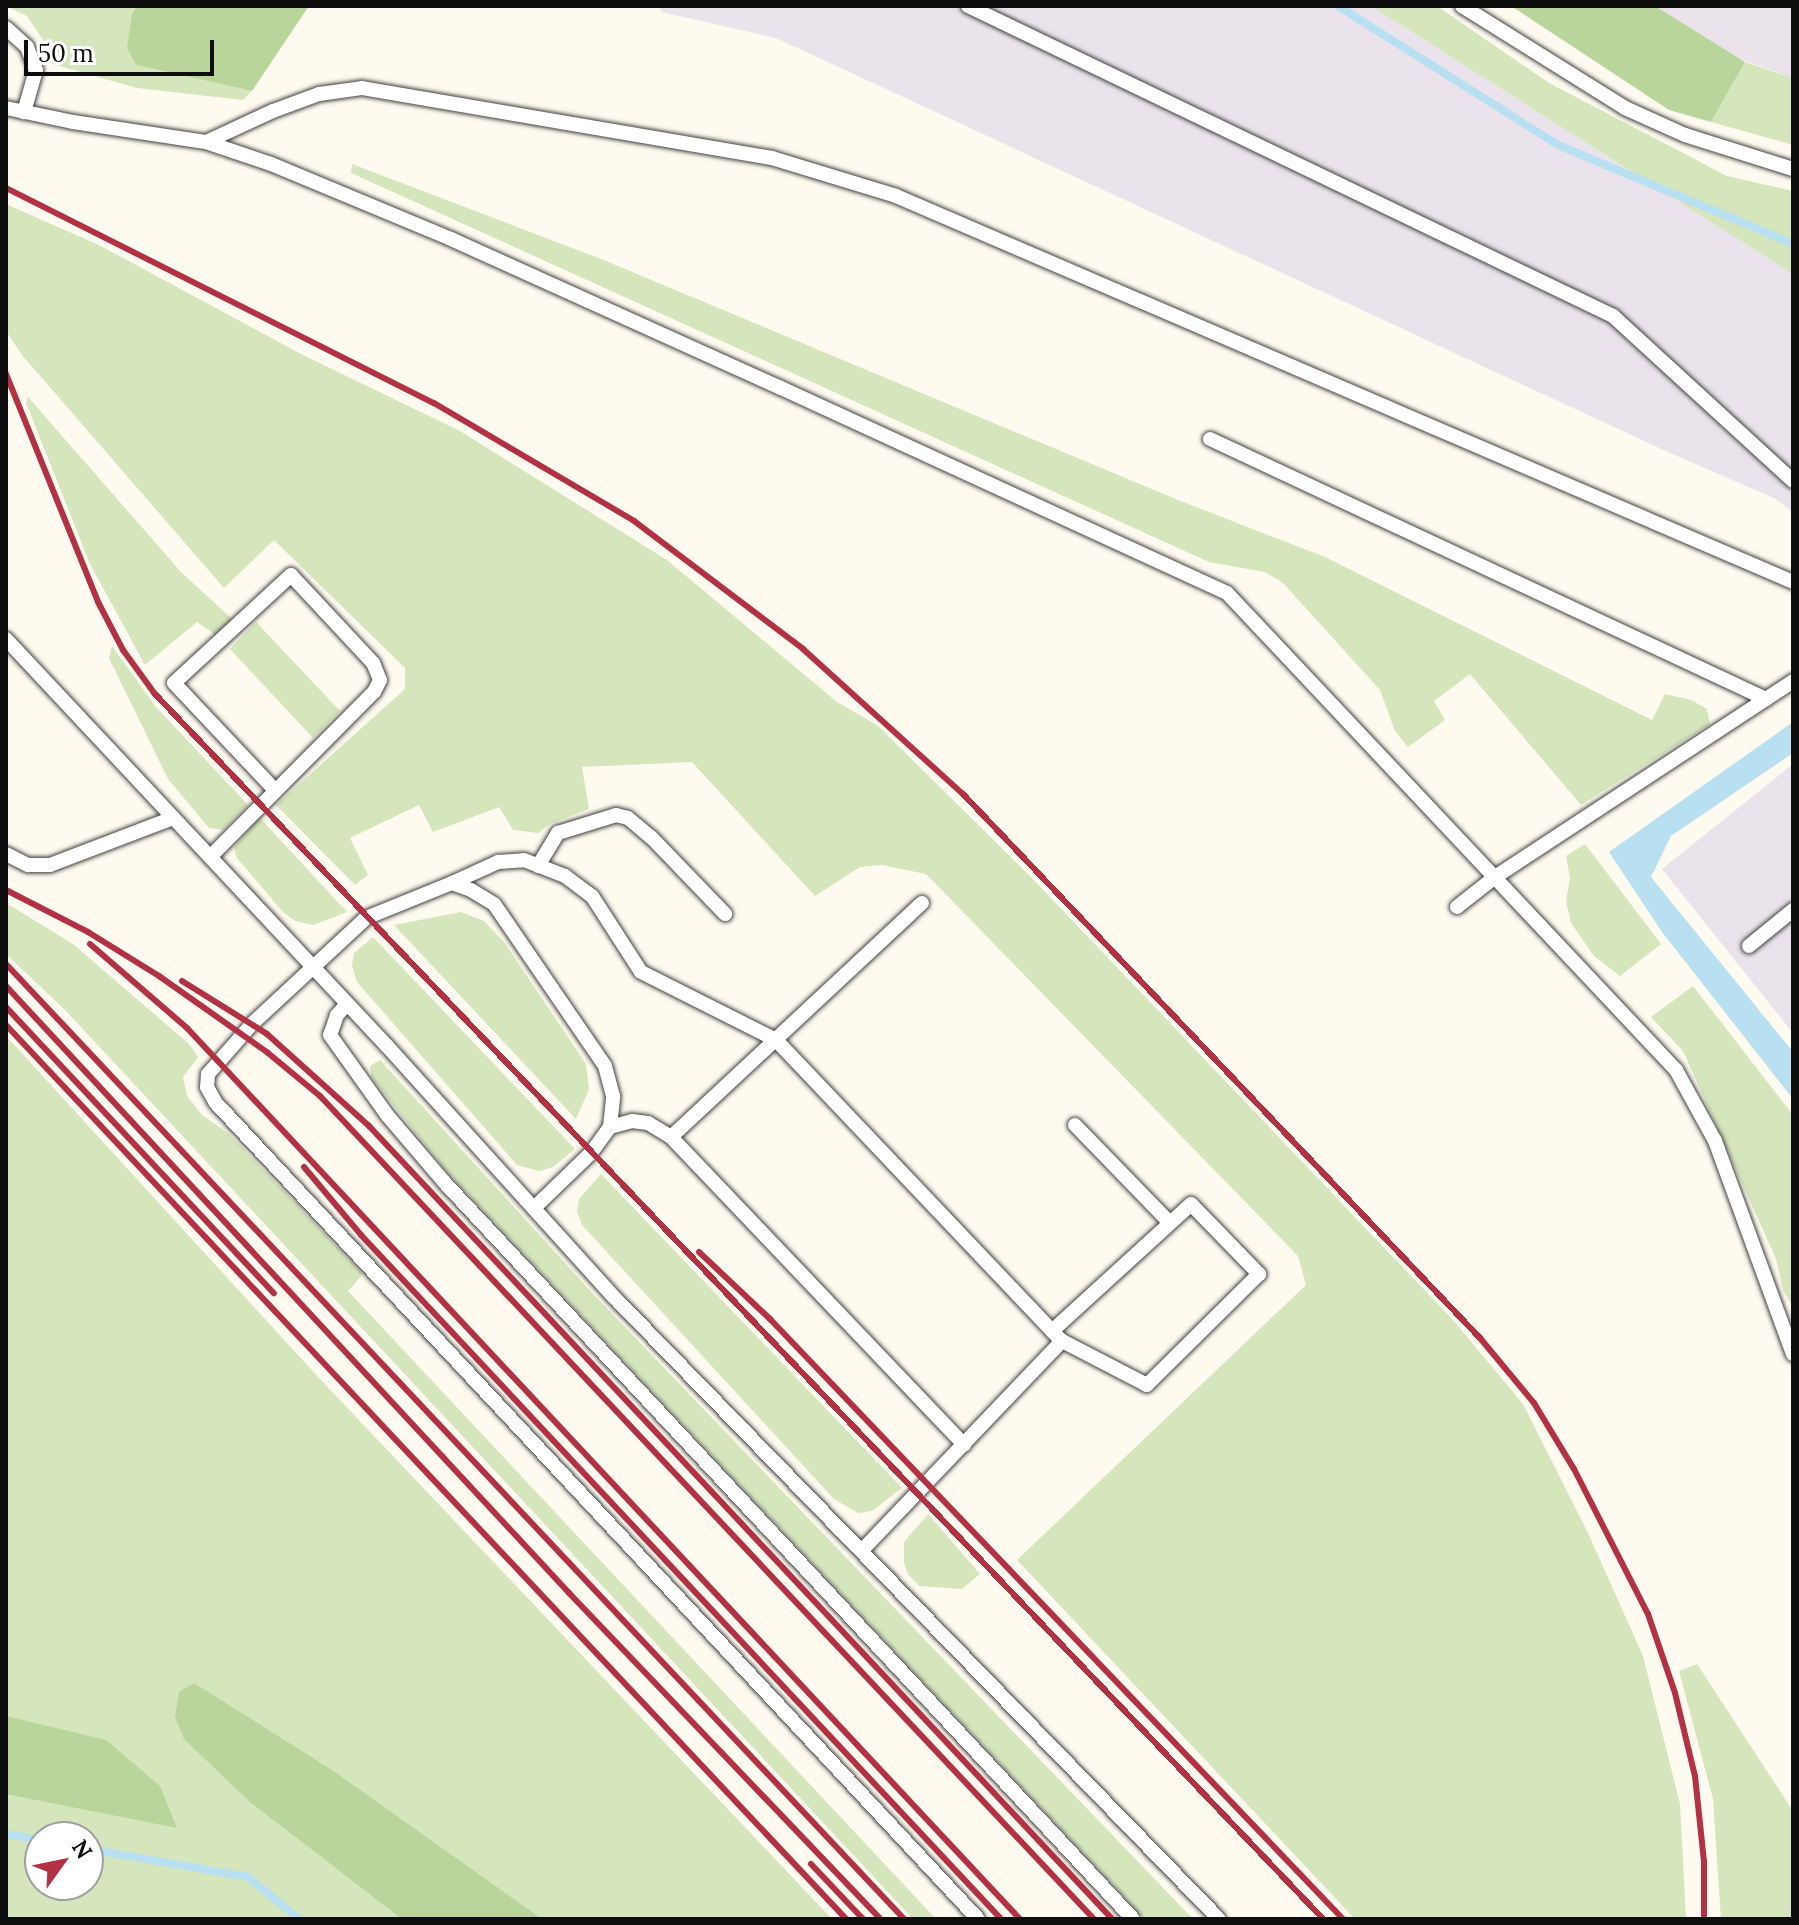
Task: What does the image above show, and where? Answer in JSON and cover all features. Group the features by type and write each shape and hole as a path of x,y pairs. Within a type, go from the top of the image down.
{"lane":[{"path":"968,6 1613,316 1793,481"},
{"path":"1462,6 1625,108 1685,135 1793,169"},
{"path":"6,28 27,47 36,70 24,112"},
{"path":"206,142 319,94 362,88 772,158 896,196 1793,582"},
{"path":"6,108 206,142 271,164 451,239 966,471 1227,593 1676,1070 1715,1141 1793,1354"},
{"path":"1210,439 1766,699"},
{"path":"210,857 374,692 380,680 373,663 291,575 174,683 275,790"},
{"path":"6,639 312,966 615,1298 1219,1919"},
{"path":"1457,907 1495,877 1793,681"},
{"path":"538,866 558,833 616,815 628,818 651,837 725,914"},
{"path":"6,854 28,865 50,865 173,818"},
{"path":"862,1550 964,1445 1057,1336 1191,1204 1259,1274 1147,1385 1057,1336 776,1040 641,972 592,896 565,876 524,860 498,862 366,918 312,966 213,1067 207,1087 216,1103 978,1919"},
{"path":"452,883 494,904 605,1066 613,1096 610,1127 591,1153 534,1208"},
{"path":"671,1137 922,903"},
{"path":"1749,946 1793,910"},
{"path":"347,1004 337,1015 330,1035 387,1115 445,1183 1133,1919"},
{"path":"610,1127 632,1121 648,1123 671,1137 964,1445"},
{"path":"1075,1125 1170,1223"}],"shaded area":[{"path":"660,6 1371,6 1793,274 1793,512 1776,499 1670,453 776,38 661,12"},
{"path":"1655,6 1793,6 1793,78 1734,57"},
{"path":"1793,764 1793,1033 1662,869"}],"green space":[{"path":"6,6 137,6 132,14 136,65 252,91 243,100 137,88 49,63 49,49 27,16"},
{"path":"137,6 309,6 252,91 136,65 127,48 132,14"},
{"path":"1371,6 1437,6 1549,83 1727,176 1793,191 1793,274"},
{"path":"1511,6 1655,6 1745,62 1711,122 1669,110"},
{"path":"1745,62 1793,78 1793,145 1711,122"},
{"path":"352,164 601,259 1178,500 1325,557 1652,720 1665,694 1691,700 1707,709 1710,724 1581,805 1470,674 1434,701 1445,720 1408,747 1395,731 1380,690 1283,583 1265,572 1209,562 351,173"},
{"path":"6,204 101,246 301,354 460,431 667,560 837,702 877,725 1028,874 1453,1320 1523,1404 1588,1533 1643,1656 1680,1804 1686,1919 1355,1919 1017,1560 1306,1285 1298,1256 926,874 882,865 860,867 815,896 692,762 582,767 589,809 550,824 538,833 513,830 499,807 433,832 419,805 350,838 368,875 355,885 276,805 405,689 405,668 274,540 224,588 22,355 6,331"},
{"path":"28,397 181,572 232,619 216,635 197,622 145,665 90,564 26,403"},
{"path":"256,622 340,711 313,738 230,649"},
{"path":"112,646 156,707 248,805 223,830 209,828 168,779 109,658"},
{"path":"259,817 347,912 313,925 295,921 283,912 237,858 234,848"},
{"path":"1585,844 1661,944 1620,976 1594,956 1571,923 1566,901 1570,878 1566,856"},
{"path":"6,903 73,944 189,1044 198,1057 183,1077 187,1096 202,1115 229,1134 363,1274 348,1291 936,1919 913,1919 65,1010 6,954"},
{"path":"461,912 484,921 504,942 586,1064 589,1089 576,1119 394,925"},
{"path":"373,937 575,1149 553,1167 539,1171 517,1165 357,982 352,966 354,953"},
{"path":"1693,986 1793,1115 1793,1307 1783,1290 1776,1259 1683,1051 1651,1017"},
{"path":"6,1036 319,1378 832,1919 6,1919"},
{"path":"380,1060 596,1297 1193,1919 1145,1919 443,1167 372,1078 370,1066"},
{"path":"601,1174 902,1488 872,1511 858,1513 834,1499 582,1225 577,1211 579,1199"},
{"path":"928,1514 980,1574 962,1589 919,1586 908,1574 904,1563 904,1542"},
{"path":"1697,1664 1793,1811 1793,1919 1721,1919 1713,1799 1679,1671"},
{"path":"194,1683 332,1770 542,1919 402,1919 250,1802 184,1739 175,1717 179,1692"},
{"path":"6,1716 106,1740 160,1786 177,1828 6,1794"}],"water":[{"path":"1793,722 1793,753 1671,836 1651,877 1793,1052 1793,1099 1662,932 1609,852"}],"waterway":[{"path":"1338,6 1558,145 1793,244"},
{"path":"6,1834 24,1837"},
{"path":"104,1852 248,1877 299,1919"}],"railway":[{"path":"6,188 434,403 634,521 803,649 963,794 1480,1338 1534,1403 1574,1469 1648,1614 1675,1693 1695,1776 1704,1861 1704,1919"},
{"path":"6,374 98,602 123,650 155,694 1323,1919"},
{"path":"6,890 88,932 159,976 268,1053 320,1096 1094,1919"},
{"path":"90,944 187,1028 1020,1919"},
{"path":"6,964 904,1919"},
{"path":"182,981 267,1034 369,1126 1112,1919"},
{"path":"6,986 569,1593 880,1919"},
{"path":"6,1007 274,1293"},
{"path":"6,1025 846,1919"},
{"path":"304,1167 361,1235 1001,1919"},
{"path":"699,1252 770,1319 1343,1919"},
{"path":"811,1864 863,1919"}]}
